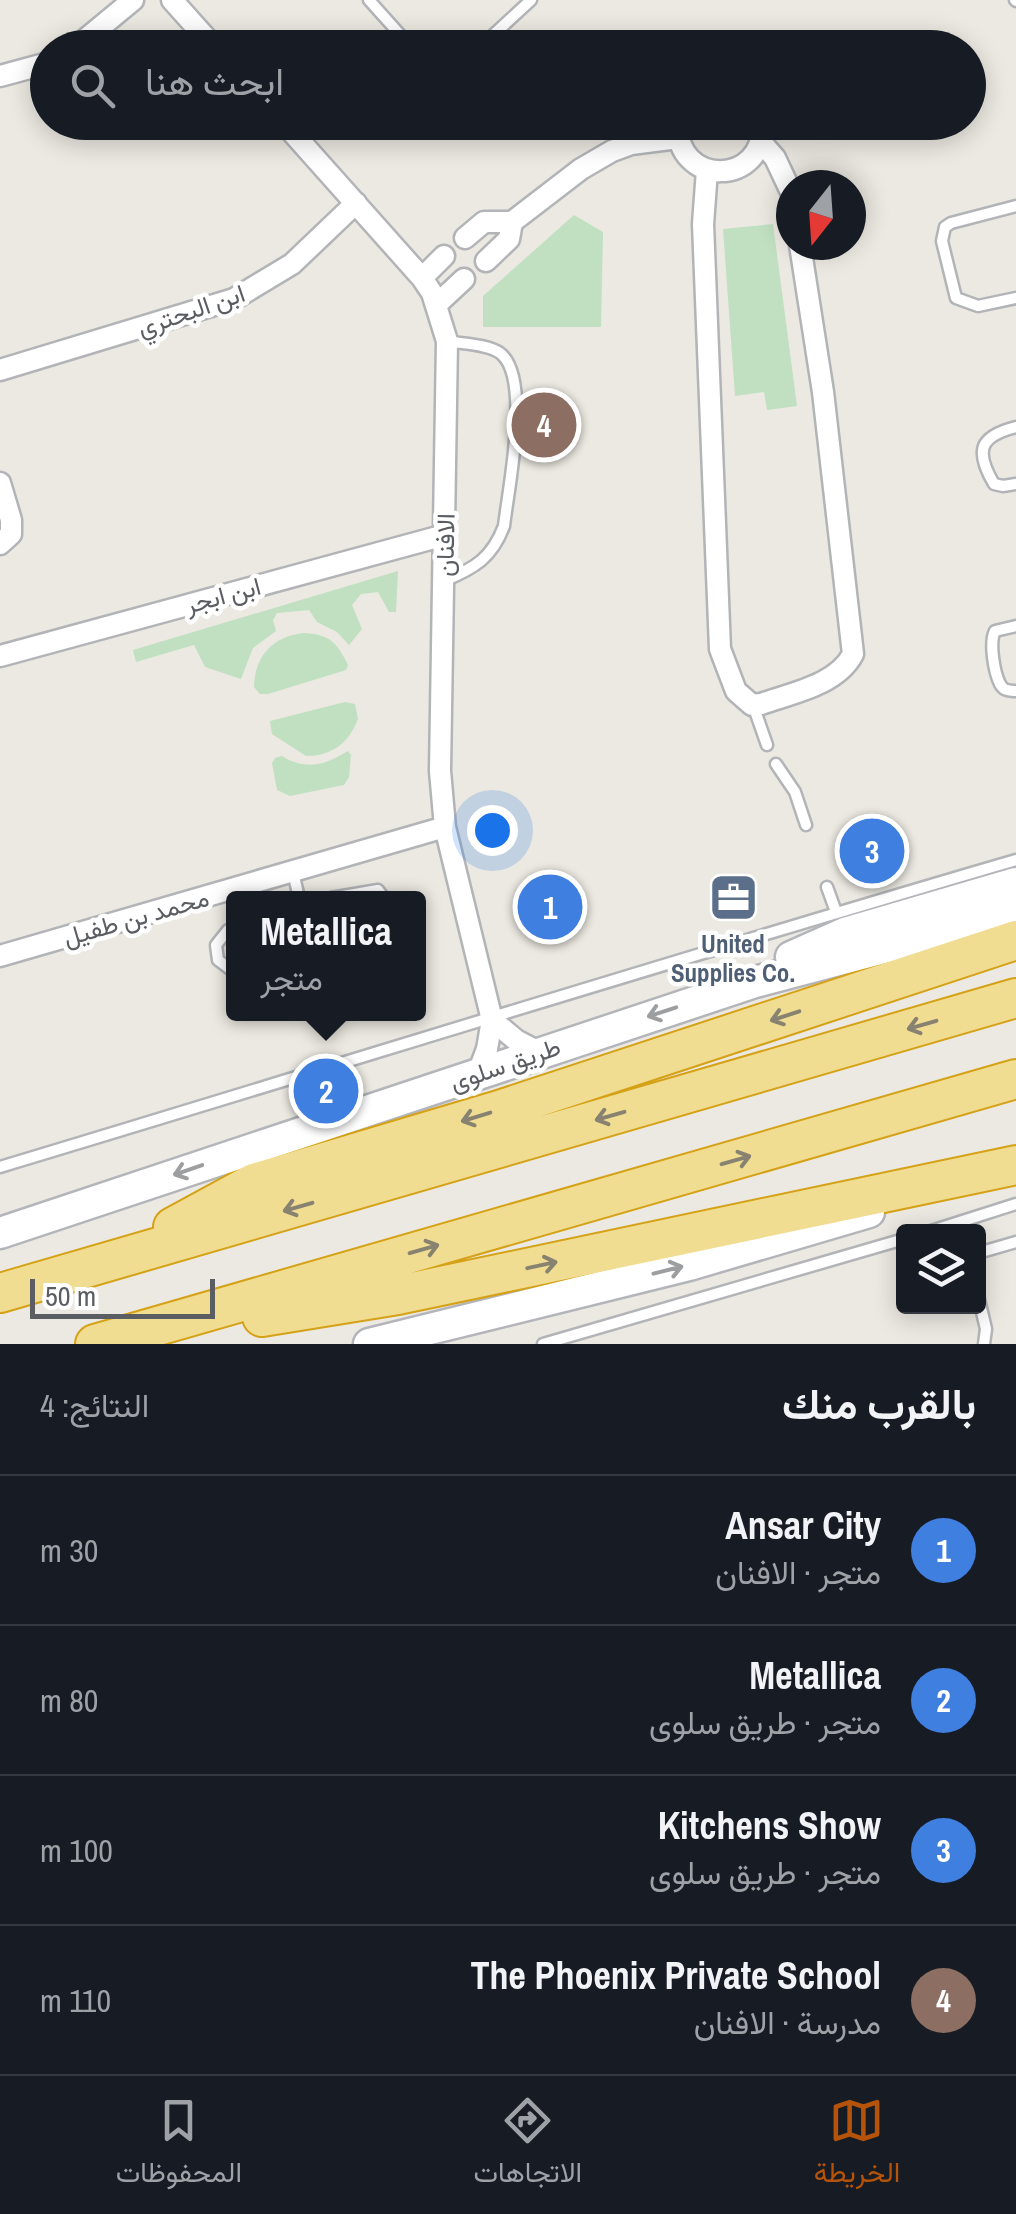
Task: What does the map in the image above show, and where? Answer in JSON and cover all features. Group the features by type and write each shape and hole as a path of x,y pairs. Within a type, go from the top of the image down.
{"highway":[{"path":"110,1262 254,1183 496,1111 1016,940"},
{"path":"0,1293 1016,998"},
{"path":"98,1343 1016,1079"},
{"path":"98,1343 398,1295 1016,1166"}],"main road":[{"path":"755,982 797,954 845,933 1016,883"},
{"name":"طريق سلوى","path":"0,1233 755,982 1016,912"},
{"path":"369,1344 690,1265 1016,1166"}],"street":[{"path":"97,30 133,0"},
{"path":"172,0 199,30"},
{"path":"0,76 30,68"},
{"name":"الافنان","path":"299,140 422,278 436,305 447,342 440,771 445,827 492,1020 478,1073"},
{"path":"465,238 484,222 512,222 581,169 612,151 644,140"},
{"path":"682,140 689,158 707,170 726,171 744,165 757,140"},
{"path":"765,140 781,170"},
{"path":"707,170 702,224 720,649 736,691 752,704 824,681 846,666 853,654 823,392 802,260"},
{"name":"ابن البحتري","path":"0,370 234,299 292,264 356,203"},
{"path":"486,261 509,239 512,222"},
{"path":"422,278 444,256"},
{"path":"436,305 464,279"},
{"path":"0,483 11,520 11,534 0,544"},
{"name":"ابن ابجر","path":"0,656 445,535"},
{"name":"محمد بن طفيل","path":"0,956 445,827"},
{"path":"492,1020 516,1040 539,1052"}],"lane":[{"path":"370,0 396,30"},
{"path":"498,30 531,0"},
{"path":"1016,206 951,224 946,227 942,241 956,298 978,306 1016,298"},
{"path":"444,581 484,561 498,540 506,509 516,401 512,371 503,355 492,349 447,342"},
{"path":"1016,427 992,433 984,449 991,481 1003,486 1016,484"},
{"path":"1016,626 995,631 991,640 1000,684 1006,690 1016,691"},
{"path":"752,704 767,746"},
{"path":"776,764 795,792 806,824"},
{"path":"0,1167 1016,860"},
{"path":"292,871 297,891"},
{"path":"827,886 836,912"},
{"path":"226,932 216,945 218,960 226,966"},
{"path":"960,1224 1016,1204"},
{"path":"543,1344 896,1241"},
{"path":"986,1251 1016,1242"},
{"path":"982,1314 984,1344"}],"green space":[{"path":"574,215 603,232 601,327 483,327 483,296"},
{"path":"773,224 797,406 767,410 764,392 735,396 723,229"},
{"path":"398,571 396,612 389,612 378,592 361,594 352,605 362,629 349,645 337,632 317,622 309,610 277,613 273,620 276,631 253,648 241,679 205,667 194,645 136,662 133,650"},
{"path":"303,633 319,635 336,645 348,665 346,670 260,694 254,687 262,657 282,639"},
{"path":"345,702 355,704 358,719 350,735 332,751 306,756 272,734 270,721"},
{"path":"348,751 349,777 344,785 290,796 277,790 272,763 275,758 282,756 307,765 331,760"}],"place":[{"name":"The Phoenix Private School","path":"544,425"},
{"name":"Kitchens Show","path":"872,851"},
{"name":"United Supplies Co.","path":"733,898"},
{"name":"Ansar City","path":"550,907"},
{"name":"Metallica","path":"326,1091"}]}
